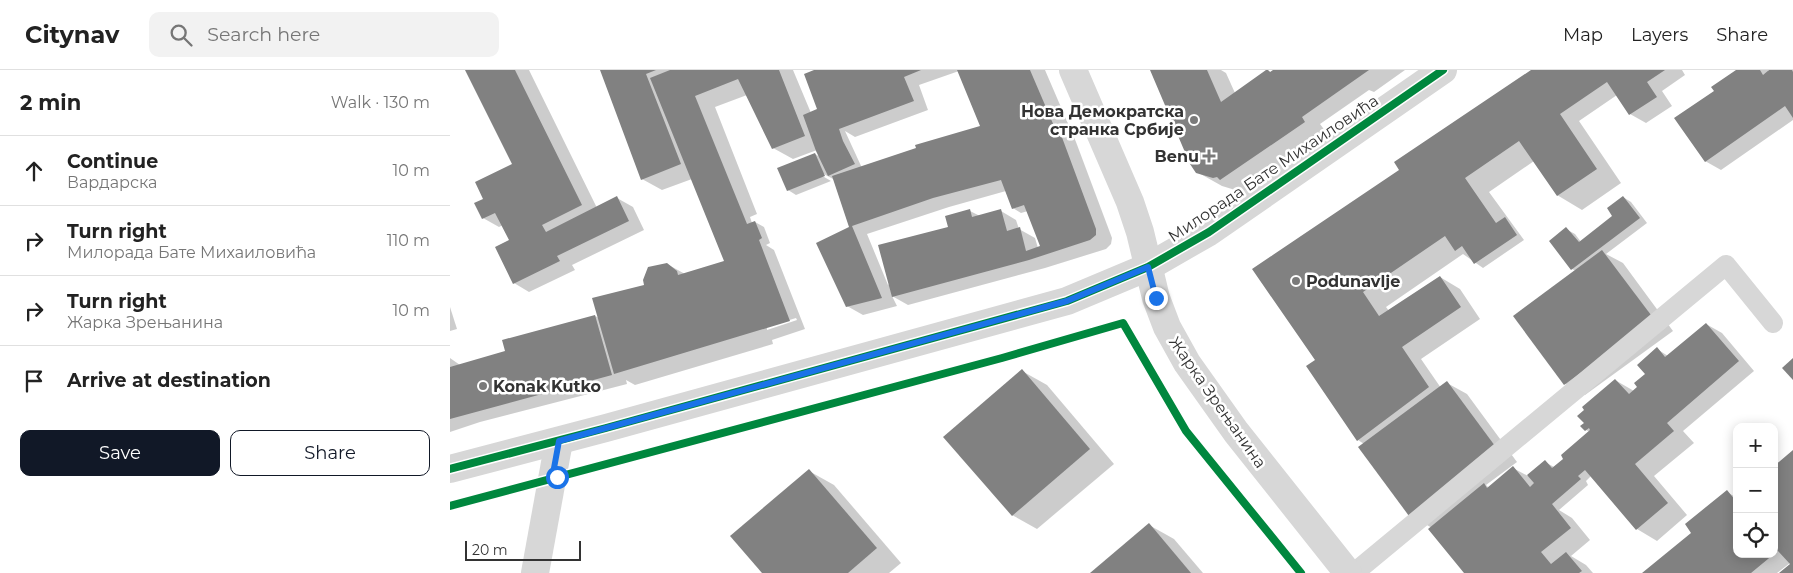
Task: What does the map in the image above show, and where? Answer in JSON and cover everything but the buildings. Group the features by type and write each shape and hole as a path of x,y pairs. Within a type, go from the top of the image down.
{"street":[{"name":"Жарка Зрењанина","path":"1073,70 1130,202 1156,298 1166,327 1187,363 1236,432 1348,573"},
{"name":"Милорада Бате Михаиловића","path":"450,469 559,441 1067,301 1148,267 1209,232 1443,70"},
{"path":"535,573 559,441"}],"lane":[{"path":"1354,573 1726,265 1773,323"}],"cycle path":[{"path":"450,469 1067,301 1148,267 1209,232 1443,70"},
{"path":"450,506 1002,358 1123,323 1186,431 1301,573"}],"place":[{"name":"Нова Демократска странка Србије","path":"1194,120"},
{"name":"Benu","path":"1209,156"},
{"name":"Podunavlje","path":"1296,281"},
{"name":"Konak Kutko","path":"483,386"}],"route":[{"path":"557,477 552,479 559,441 1067,301 1148,267 1156,298"}]}
